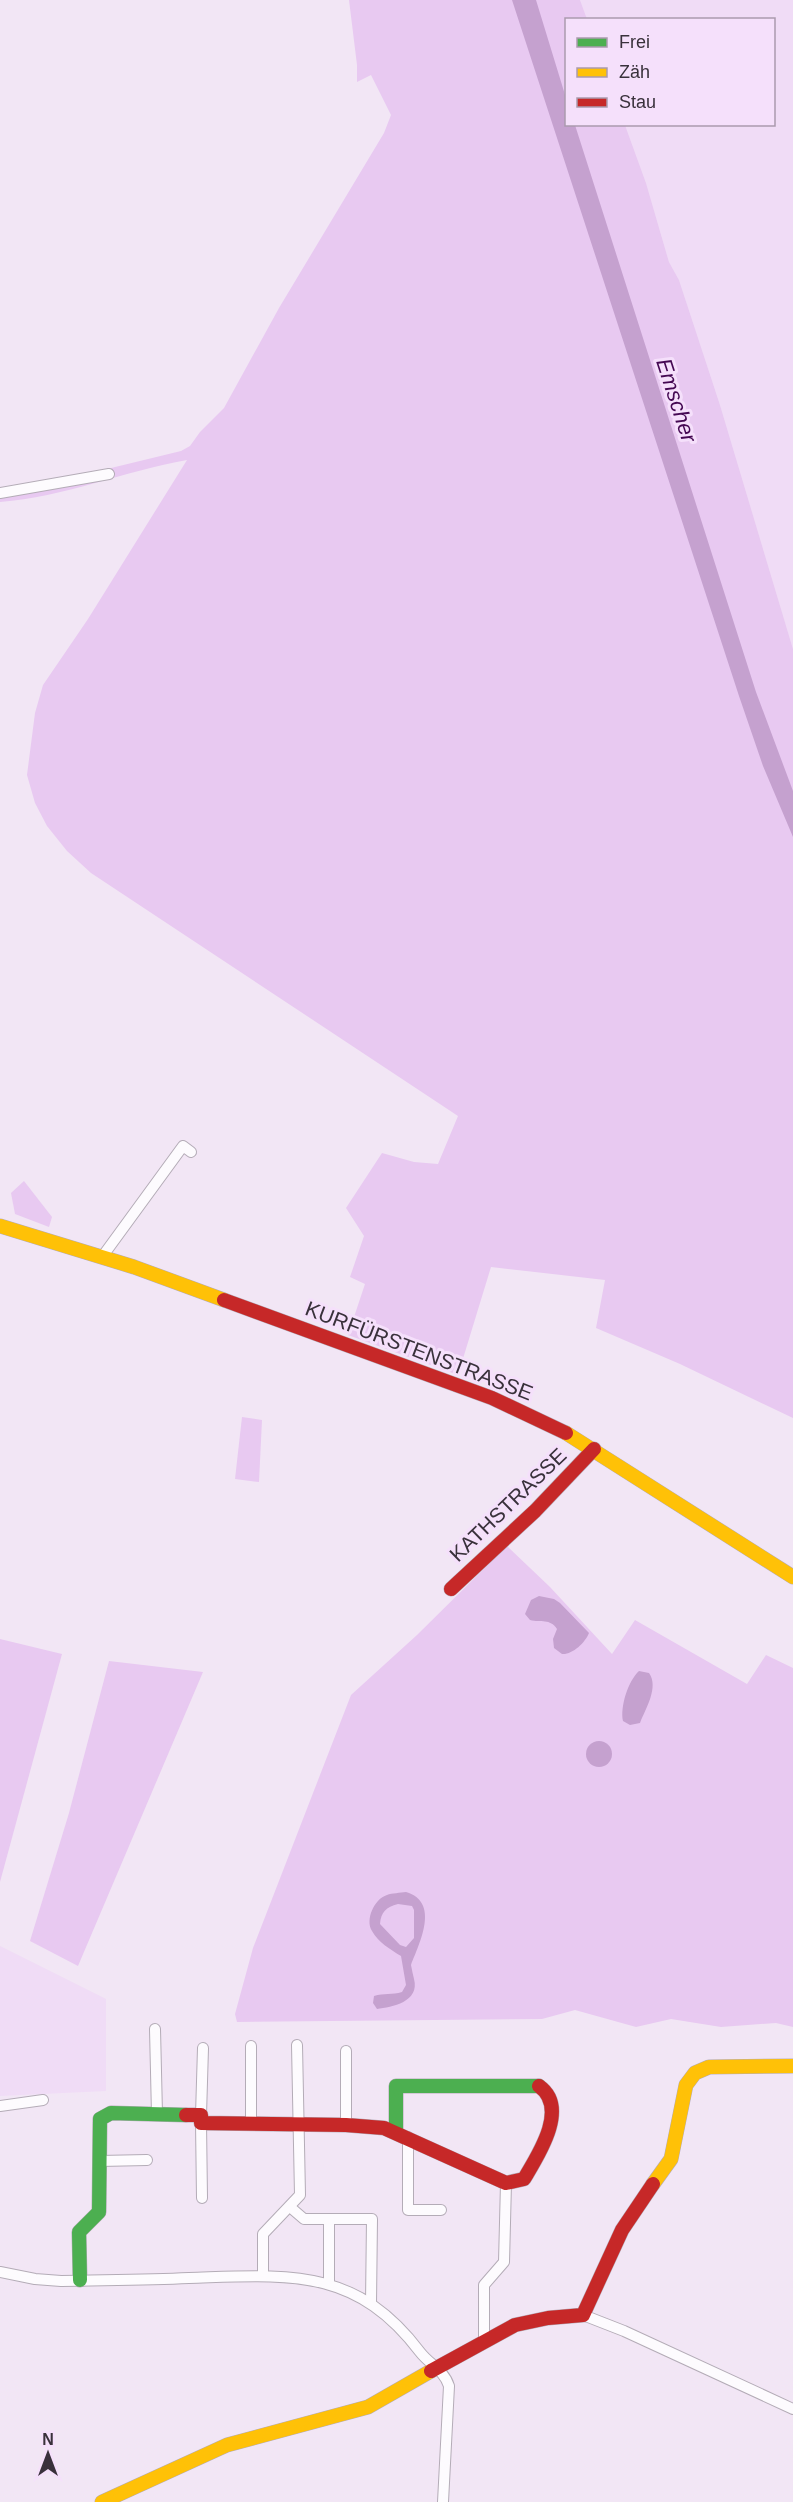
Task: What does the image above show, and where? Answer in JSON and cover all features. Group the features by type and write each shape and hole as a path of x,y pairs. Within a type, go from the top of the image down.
{"street":[{"path":"0,493 109,474"},
{"path":"102,1257 183,1146 191,1152"},
{"name":"KURFÜRSTENSTRASSE","path":"0,1226 102,1257 492,1398 555,1427 594,1449 793,1577"},
{"name":"KATHSTRASSE","path":"451,1590 535,1511 594,1449"},
{"path":"155,2029 157,2114"},
{"path":"263,2276 263,2234 300,2196 297,2045"},
{"path":"251,2046 251,2124"},
{"path":"202,2198 203,2048"},
{"path":"346,2051 346,2125"},
{"path":"583,2315 622,2230 670,2159 690,2076 702,2068 710,2067 793,2066"},
{"path":"80,2280 79,2232 99,2212 100,2119 111,2113 157,2114 251,2124 346,2125 384,2128 402,2134 506,2183 524,2179 551,2130 553,2114 548,2094 543,2087 537,2085 396,2086 402,2134 408,2210 441,2210"},
{"path":"0,2106 43,2100"},
{"path":"100,2161 147,2160"},
{"path":"484,2340 484,2285 504,2262 506,2183"},
{"path":"290,2207 304,2219 372,2219 371,2302"},
{"path":"329,2219 329,2284"},
{"path":"0,2272 35,2279 80,2280 263,2276 297,2278 329,2284 371,2302 404,2331 425,2359 446,2376 449,2386 442,2502"},
{"path":"102,2502 227,2445 368,2407 484,2340 515,2325 548,2318 583,2315 624,2331 793,2409"}],"shaded area":[{"path":"349,0 580,0 587,18 565,18 565,126 625,126 646,183 669,262 679,280 720,405 793,649 793,1418 680,1364 596,1328 605,1280 491,1267 458,1375 348,1335 365,1284 350,1277 364,1236 346,1208 382,1153 414,1162 438,1164 458,1116 91,873 67,851 47,826 35,803 27,775 35,713 43,685 88,619 187,460 48,495 0,502 0,495 181,451 190,446 200,432 224,408 279,308 384,133 391,115 371,75 357,82"},
{"path":"512,0 536,0 565,95 565,126 575,126 756,692 793,791 793,837 763,766"},
{"path":"580,0 793,0 793,649 720,405 679,280 669,262 646,183 625,126 775,126 775,18 587,18"},
{"path":"24,1181 52,1217 49,1227 15,1214 11,1193"},
{"path":"242,1417 262,1420 259,1482 235,1479"},
{"path":"507,1546 550,1587 612,1654 635,1620 747,1684 766,1655 793,1668 793,2027 776,2023 721,2027 671,2019 636,2027 575,2010 542,2019 237,2022 235,2014 253,1948 351,1695 417,1635"},
{"path":"539,1596 554,1599 560,1603 589,1633 574,1650 562,1654 554,1648 553,1639 557,1629 548,1622 530,1620 525,1614 531,1600"},
{"path":"0,1639 62,1654 0,1882"},
{"path":"109,1661 203,1672 78,1966 30,1941 69,1813"},
{"path":"639,1671 649,1673 653,1685 652,1691 640,1723 630,1725 623,1721 624,1702 631,1681"},
{"path":"599,1741 608,1745 612,1754 608,1763 599,1767 590,1763 586,1754 590,1745"},
{"path":"406,1892 416,1897 425,1913 425,1924 411,1965 415,1987 409,1998 403,2002 377,2009 373,2003 374,1996 402,1992 406,1985 401,1956 375,1935 370,1926 370,1916 382,1897","holes":["398,1904 412,1906 414,1938 406,1947 400,1945 380,1924 383,1913 390,1907"]},
{"path":"0,1946 106,1999 106,2091 0,2096"}],"traffic: fast":[{"path":"396,2131 396,2086 539,2086"},
{"path":"80,2280 79,2232 99,2212 100,2119 111,2113 186,2115"}],"traffic: slow":[{"path":"0,1226 134,1267 224,1300"},
{"path":"566,1433 793,1577"},
{"path":"653,2184 671,2159 686,2085 695,2073 709,2067 793,2066"},
{"path":"102,2502 227,2445 368,2407 431,2371"}],"traffic: jam":[{"path":"224,1300 492,1398 566,1433"},
{"path":"451,1589 535,1511 594,1449"},
{"path":"186,2115 201,2115 201,2123 346,2125 384,2128 506,2183 524,2179 543,2146 548,2132 552,2107 548,2095 539,2086"},
{"path":"431,2371 515,2325 548,2318 583,2315 622,2230 653,2184"}],"water label":[{"name":"Emscher","path":"677,400"}]}
